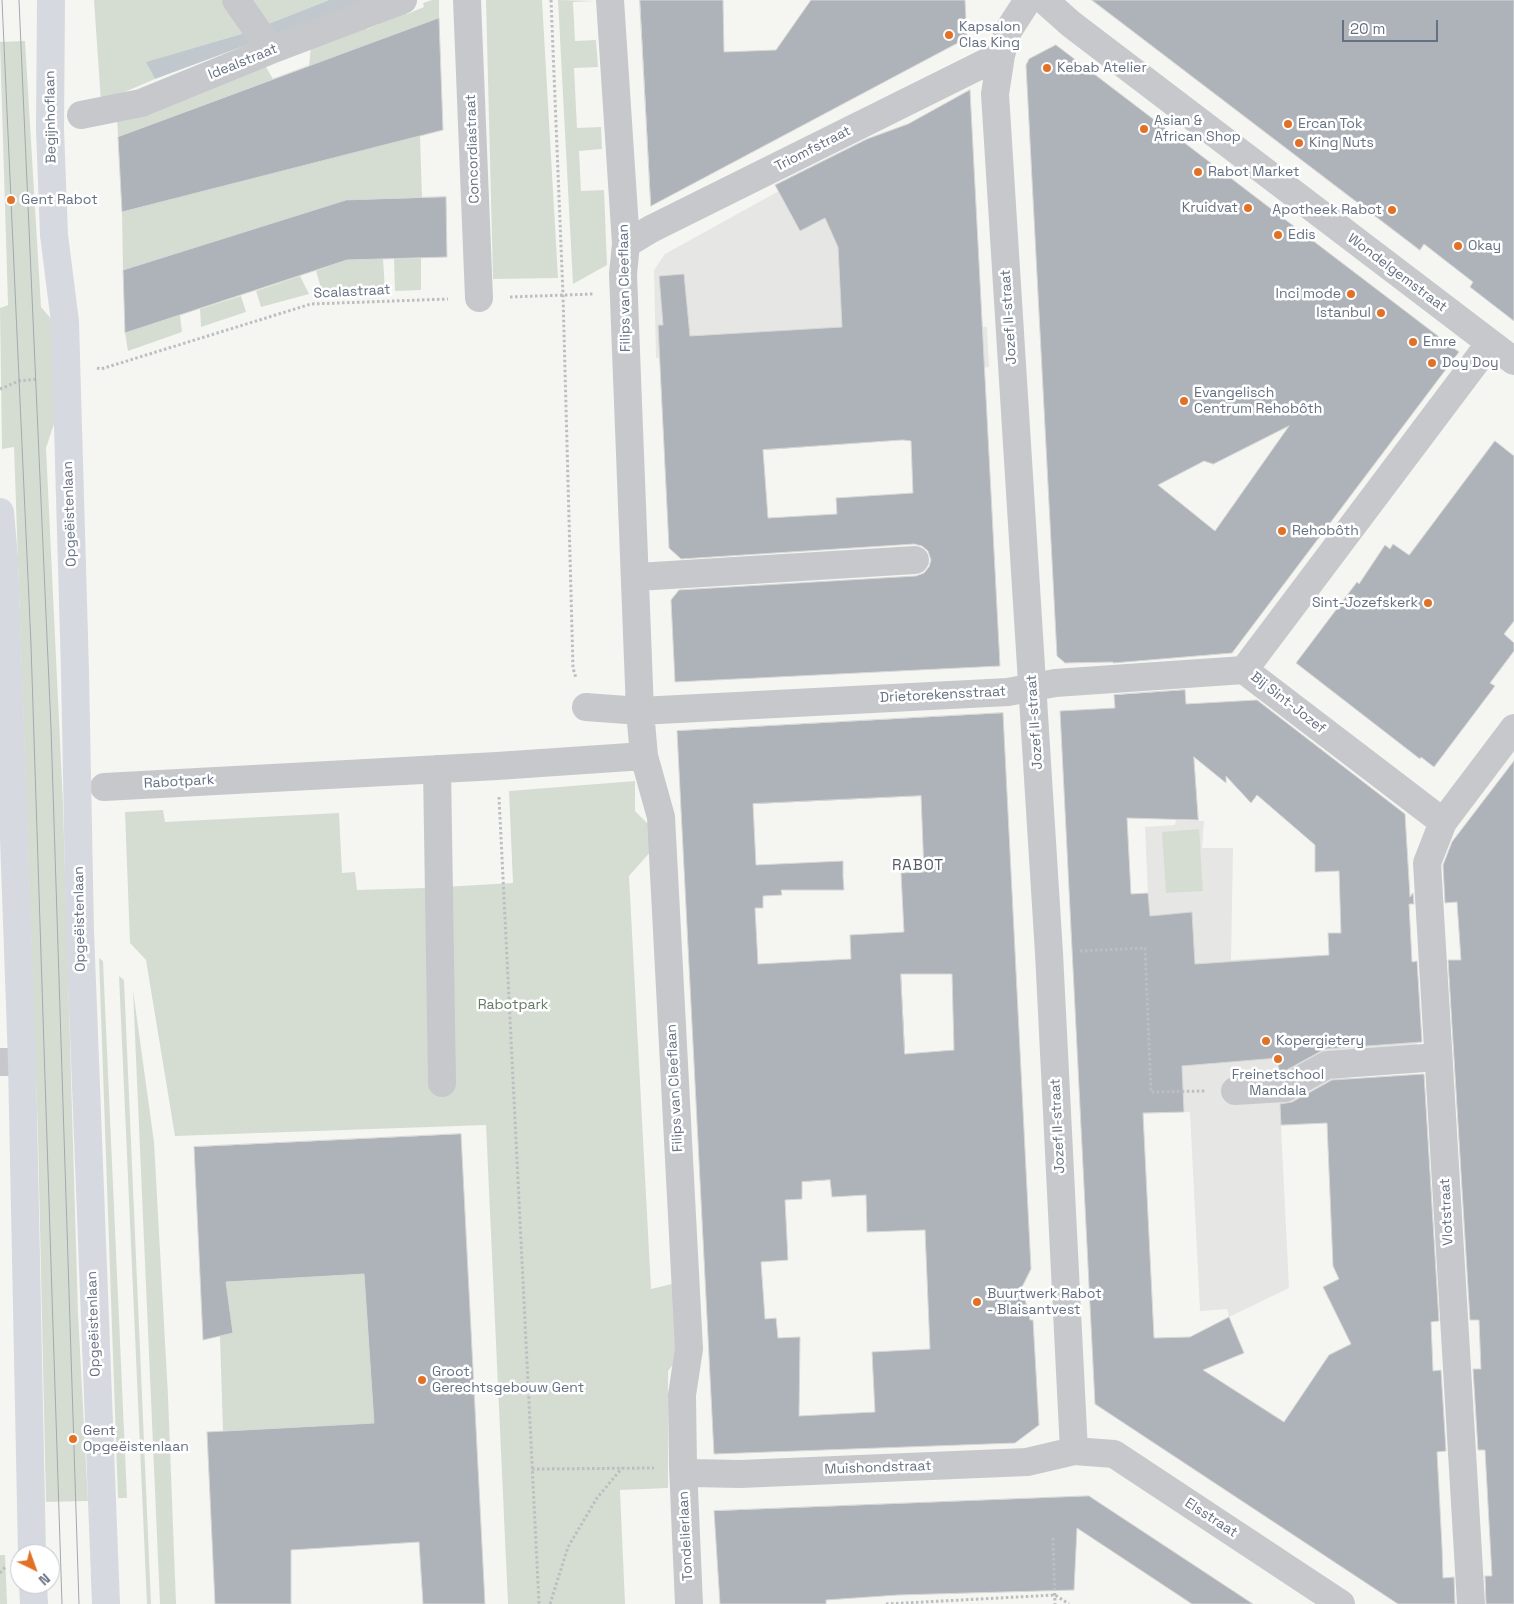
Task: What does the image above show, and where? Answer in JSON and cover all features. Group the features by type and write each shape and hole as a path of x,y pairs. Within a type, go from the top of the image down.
{"main road":[{"name":"Begijnhoflaan","path":"50,0 50,129 54,235"},
{"name":"Opgeëistenlaan","path":"54,235 64,322 75,672 80,940 106,1604"},
{"path":"0,512 4,558 11,1062 32,1544"}],"street":[{"path":"236,0 271,50"},
{"name":"Idealstraat","path":"81,115 141,103 271,50 349,10 403,0"},
{"name":"Concordiastraat","path":"467,0 479,298"},
{"name":"Filips van Cleeflaan","path":"610,0 626,244 624,292 637,577 640,711 644,756 661,817 689,1349 682,1395 682,1467"},
{"name":"Jozef II-straat","path":"1028,0 1008,31 1001,55 995,94 1049,944 1074,1451"},
{"name":"Wondelgemstraat","path":"1044,0 1071,24 1514,361"},
{"name":"Triomfstraat","path":"626,244 650,229 1001,55"},
{"name":"Bij Sint-Jozef","path":"1443,822 1244,670 1490,343"},
{"path":"637,577 915,560"},
{"name":"Drietorekensstraat","path":"640,711 1008,692 1055,683 1244,670"},
{"path":"586,707 640,711"},
{"path":"1443,822 1514,728"},
{"name":"Rabotpark","path":"104,787 497,766 644,756"},
{"path":"438,769 442,1083"},
{"name":"Vlotstraat","path":"1443,822 1427,863 1471,1604"},
{"path":"1235,1090 1285,1088 1327,1065 1438,1057"},
{"name":"Muishondstraat","path":"682,1467 693,1473 760,1473 1027,1462 1074,1451"},
{"name":"Elsstraat","path":"1074,1451 1114,1454 1341,1604"},
{"name":"Tondelierlaan","path":"682,1467 689,1604"}],"path":[{"path":"551,0 563,295 573,668 586,707"},
{"name":"Scalastraat","path":"90,366 101,369 311,304 624,292"},
{"path":"497,766 539,1604"},
{"path":"1072,951 1144,948 1151,1092 1235,1090"},
{"path":"532,1469 682,1467"},
{"path":"550,1604 568,1547 598,1498 622,1468"},
{"path":"1053,1538 1055,1604"},
{"path":"886,1604 1055,1595 1069,1604"}],"shaded area":[{"path":"329,0 368,0 155,79 146,62 248,32"},
{"path":"853,150 982,327 987,327 989,367 919,377 763,352 656,358 654,270 665,254"},
{"name":"Freinetschool Mandala","path":"1176,820 1204,821 1202,848 1233,848 1231,960 1320,955 1323,1024 1416,1020 1418,1073 1348,1076 1349,1100 1327,1123 1281,1126 1289,1288 1229,1317 1227,1309 1200,1311 1190,1112 1142,1114 1073,962 1070,920 1133,915 1148,893 1145,827 1175,825"}],"green space":[{"path":"94,0 223,0 248,32 147,62 155,79 101,102"},
{"path":"250,0 329,0 266,25"},
{"path":"439,0 439,18 309,67 311,45 365,25 367,29 379,24 378,20 405,10 407,14 424,7 423,3"},
{"path":"486,0 542,0 558,278 493,279"},
{"path":"558,0 595,1 573,2 575,41 596,40 598,67 574,68 577,128 601,127 602,149 579,151 581,191 604,190 607,265 573,284"},
{"path":"25,41 41,307 53,321 59,409 46,448 63,804 78,1313 88,1501 46,1502 38,1136 14,447 2,449 0,308 8,305 0,42"},
{"path":"263,62 273,79 118,137 117,117"},
{"path":"420,135 422,198 346,200 123,270 122,212"},
{"path":"421,258 421,290 395,291 394,259"},
{"path":"383,259 385,291 323,295 316,271 347,260"},
{"path":"300,276 309,294 261,307 256,291"},
{"path":"241,296 246,312 201,327 200,309"},
{"path":"180,315 182,332 128,351 125,333"},
{"name":"Rabotpark","path":"635,781 635,811 652,828 652,850 629,876 651,1289 676,1283 678,1358 668,1371 668,1488 620,1490 625,1604 508,1604 486,1125 175,1136 146,960 130,943 125,812 163,810 165,822 339,813 342,873 355,872 357,890 513,883 509,791"},
{"path":"1199,829 1203,891 1166,893 1162,832"},
{"path":"99,958 103,961 127,1498 118,1498"},
{"path":"119,976 124,980 151,1604 147,1604"},
{"path":"133,990 154,1142 168,1396 176,1604 160,1604"},
{"path":"364,1274 374,1423 223,1431 220,1336 233,1333 229,1303 214,1283"},
{"path":"0,1555 5,1555 7,1604 0,1604"}],"building":[{"path":"640,0 723,0 724,52 776,50 811,0 965,0 967,38 651,206"},
{"path":"1092,0 1514,0 1514,321 1470,287 1473,282 1424,244 1420,250"},
{"path":"439,18 443,130 122,212 118,137"},
{"path":"1056,45 1459,352 1232,653 1113,663 1065,663 1057,656 1026,65 1029,59","holes":["1289,426 1215,531 1158,485 1204,461 1213,464"]},
{"path":"970,90 1000,666 675,682 671,600 679,590 916,576 924,573 929,567 931,560 928,551 922,546 914,544 681,559 669,548 658,325 663,325 659,276 684,274 690,336 842,327 838,247 825,218 800,231 775,185 867,139 908,124","holes":["911,441 913,493 836,498 837,514 768,518 763,450"]},
{"path":"446,197 447,257 347,260 125,333 123,270 346,200"},
{"name":"Sint-Jozefskerk","path":"1495,441 1514,456 1514,621 1504,634 1514,643 1514,651 1490,683 1495,686 1434,767 1421,757 1420,759 1296,663 1357,582 1359,584 1385,545 1390,549 1393,544 1409,555"},
{"path":"1185,690 1186,704 1257,700 1405,814 1410,897 1413,893 1414,904 1409,904 1412,962 1417,961 1422,1042 1325,1049 1281,1073 1279,1073 1278,1058 1182,1066 1184,1112 1143,1113 1154,1338 1190,1337 1229,1317 1244,1353 1203,1370 1284,1422 1329,1355 1351,1344 1323,1287 1339,1279 1333,1266 1327,1123 1281,1125 1280,1104 1292,1102 1332,1080 1424,1074 1439,1321 1431,1322 1433,1371 1441,1370 1446,1451 1437,1452 1443,1578 1454,1577 1455,1604 1398,1604 1095,1404 1060,711 1115,708 1114,695","holes":["1194,757 1226,783 1226,776 1251,803 1257,795 1315,845 1315,872 1339,871 1341,933 1328,933 1329,955 1195,964 1192,912 1150,916 1148,893 1131,894 1127,818 1198,820"]},
{"path":"1003,713 1031,1269 1022,1287 1030,1320 1033,1320 1039,1425 1015,1443 714,1454 677,731","holes":["921,796 924,872 901,873 904,932 850,935 851,959 758,964 755,908 763,908 763,896 782,895 781,890 844,890 843,861 756,865 753,804","901,974 952,974 954,1050 905,1054","830,1180 832,1197 866,1195 867,1232 925,1230 930,1349 872,1352 875,1412 799,1416 800,1337 778,1338 776,1318 765,1319 761,1262 788,1260 785,1200 802,1199 802,1182"]},
{"path":"1514,761 1514,1604 1486,1604 1485,1576 1492,1576 1485,1450 1478,1450 1473,1369 1481,1369 1479,1320 1470,1320 1448,960 1461,960 1457,902 1445,903 1443,865 1452,842"},
{"name":"Groot Gerechtsgebouw Gent","path":"461,1134 485,1604 423,1604 419,1542 291,1550 291,1604 215,1604 207,1432 374,1423 364,1274 226,1282 233,1333 203,1340 194,1147"},
{"path":"1089,1496 1253,1604 1192,1604 1077,1528 1074,1590 898,1595 826,1600 826,1604 720,1604 714,1511"}],"tram line":[{"path":"2,0 31,645 62,1604"},
{"path":"19,0 51,728 79,1604"}],"place":[{"name":"Kapsalon Clas King","path":"949,35"},
{"name":"Kebab Atelier","path":"1047,68"},
{"name":"Ercan Tok","path":"1288,124"},
{"name":"Asian & African Shop","path":"1144,129"},
{"name":"King Nuts","path":"1299,143"},
{"name":"Rabot Market","path":"1198,172"},
{"name":"Gent Rabot","path":"11,200"},
{"name":"Kruidvat","path":"1248,208"},
{"name":"Apotheek Rabot","path":"1392,210"},
{"name":"Edis","path":"1278,235"},
{"name":"Okay","path":"1458,246"},
{"name":"Inci mode","path":"1351,294"},
{"name":"Istanbul","path":"1381,313"},
{"name":"Emre","path":"1413,342"},
{"name":"Doy Doy","path":"1432,363"},
{"name":"Evangelisch Centrum Rehobôth","path":"1184,401"},
{"name":"Rehobôth","path":"1282,531"},
{"name":"Sint-Jozefskerk","path":"1428,603"},
{"name":"Kopergietery","path":"1266,1041"},
{"name":"Freinetschool Mandala","path":"1278,1059"},
{"name":"Buurtwerk Rabot - Blaisantvest","path":"977,1302"},
{"name":"Groot Gerechtsgebouw Gent","path":"422,1380"},
{"name":"Gent Opgeëistenlaan","path":"73,1439"}],"district":[{"name":"RABOT","path":"918,866"}]}
